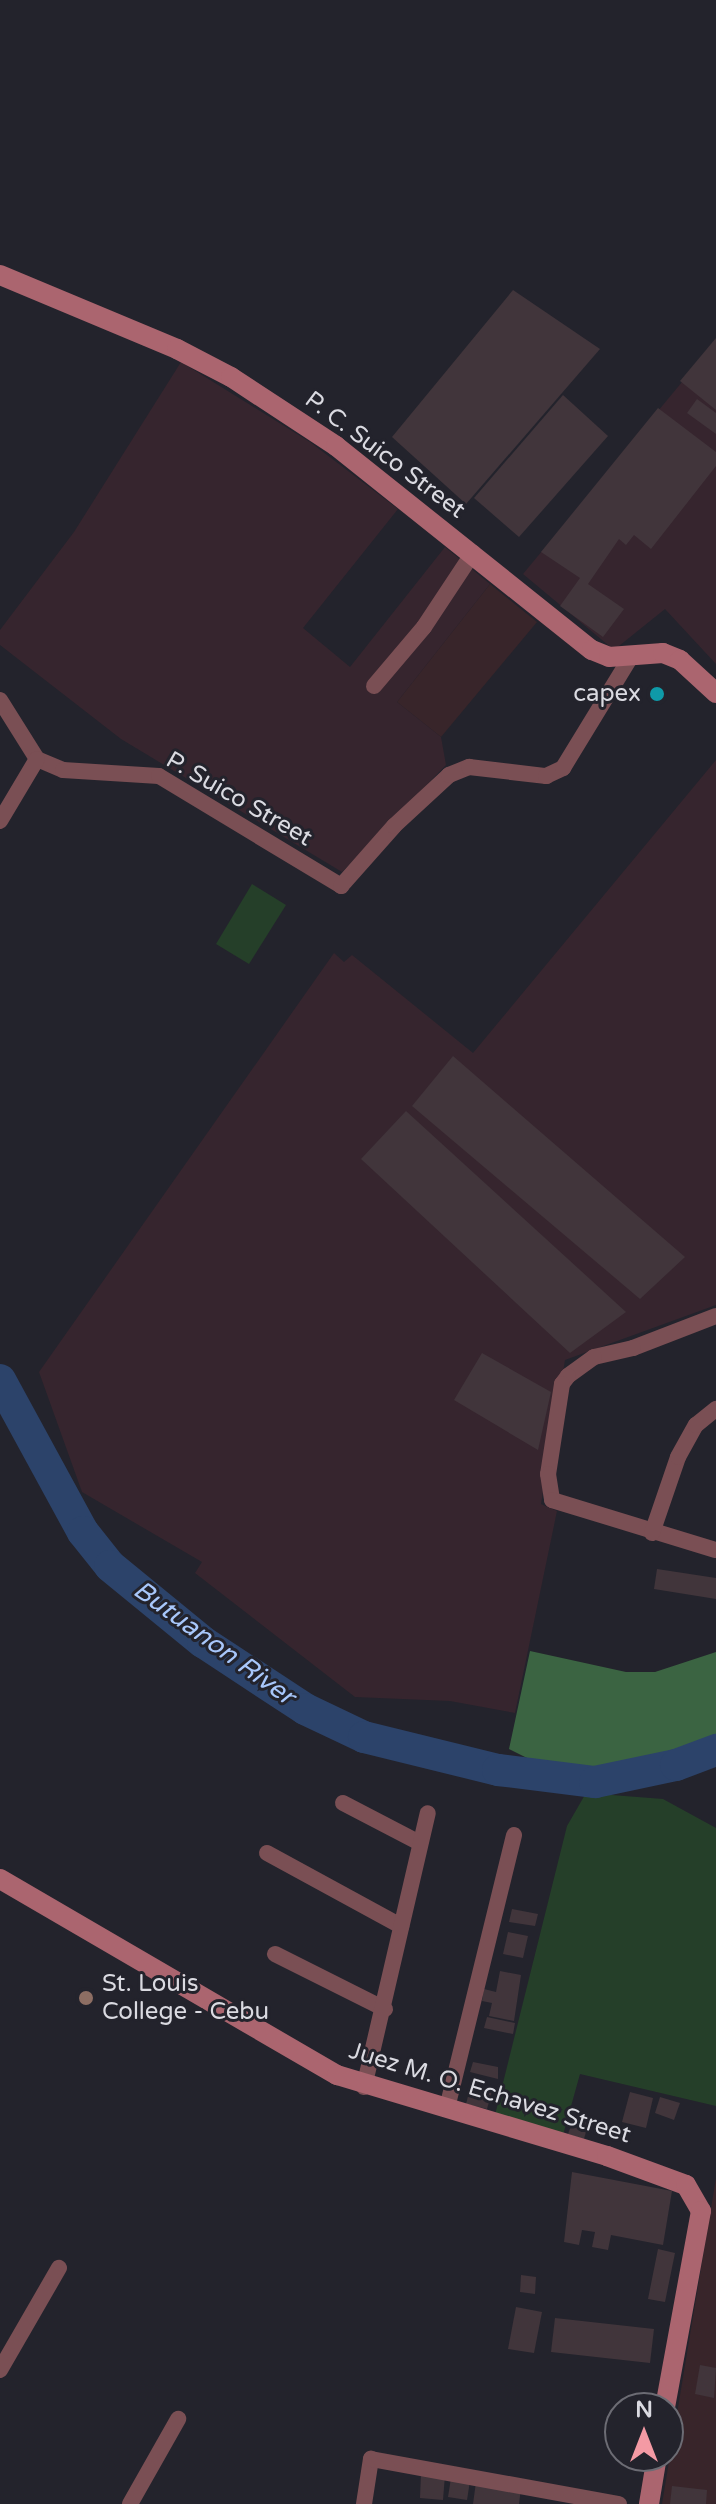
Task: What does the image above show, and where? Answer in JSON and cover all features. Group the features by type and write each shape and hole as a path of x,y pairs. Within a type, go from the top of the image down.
{"street":[{"name":"P. C. Suico Street","path":"0,275 177,349 231,377 336,446 592,650 609,657 663,653 680,660 716,693"},
{"path":"374,686 424,627 473,553"},
{"name":"P. Suico Street","path":"37,759 63,770 159,776 341,886 394,826 449,775 469,767 546,776 563,768 632,655"},
{"path":"0,700 37,759 0,821"},
{"path":"716,1316 641,1346 594,1357 562,1384 548,1474 552,1500 652,1533 716,1550"},
{"path":"652,1533 678,1457 696,1425 716,1409"},
{"path":"343,1803 418,1842"},
{"path":"364,2087 385,2009 418,1842 428,1813"},
{"path":"447,2108 514,1835"},
{"path":"267,1853 401,1926"},
{"name":"Juez M. O. Echavez Street","path":"0,1879 128,1956 364,2087 447,2108 666,2175 692,2191 701,2211 668,2392"},
{"path":"275,1954 385,2009"},
{"path":"0,2370 59,2268"},
{"path":"130,2504 178,2419"},
{"path":"364,2504 371,2459 619,2504"},
{"path":"649,2504 654,2472"}],"shaded area":[{"path":"716,341 716,664 665,609 614,650 523,574"},
{"path":"181,362 310,442 398,509 303,628 350,667 445,547 490,584 397,702 441,737 446,765 342,872 121,739 0,645 0,630 74,532"},
{"path":"490,584 537,622 441,737 397,702"},
{"path":"716,760 716,1305 565,1360 541,1504 557,1511 515,1713 450,1701 355,1697 195,1573 202,1562 82,1492 39,1372 334,953 344,962 352,955 473,1053"},
{"path":"716,2178 716,2504 662,2504 667,2472 684,2472 684,2392 681,2392"}],"green space":[{"path":"252,884 286,905 249,964 216,944"},
{"path":"530,1651 626,1672 655,1672 716,1652 716,1742 597,1773 537,1763 509,1749"},
{"path":"586,1793 663,1799 716,1828 716,2106 580,2074 563,2135 495,2115 567,1826"}],"building":[{"path":"513,290 600,349 466,504 392,437"},
{"path":"716,338 716,410 680,381"},
{"path":"563,395 608,436 519,537 474,498"},
{"path":"697,399 716,413 716,434 687,413"},
{"path":"658,408 716,452 716,466 651,549 634,535 626,545 619,539 588,584 624,609 603,637 560,606 580,578 541,552"},
{"path":"453,1056 685,1257 640,1299 412,1106"},
{"path":"406,1111 626,1312 570,1353 361,1159"},
{"path":"482,1353 551,1392 538,1450 454,1400"},
{"path":"657,1569 716,1578 716,1599 654,1589"},
{"path":"512,1909 538,1914 535,1926 509,1922"},
{"path":"508,1932 528,1936 523,1958 503,1954"},
{"path":"500,1971 521,1975 514,2021 489,2016 492,2003 482,2001 484,1989 496,1992"},
{"path":"487,2017 515,2023 513,2034 484,2028"},
{"path":"473,2062 498,2067 498,2079 470,2072"},
{"path":"471,2085 492,2091 487,2109 466,2104"},
{"path":"630,2092 653,2098 646,2128 622,2122"},
{"path":"660,2097 680,2103 674,2120 655,2113"},
{"path":"574,2117 589,2121 584,2139 568,2134"},
{"path":"572,2172 672,2191 663,2245 611,2235 608,2250 592,2247 595,2232 582,2230 579,2245 564,2242"},
{"path":"658,2249 675,2253 665,2302 648,2299"},
{"path":"521,2275 536,2277 535,2294 520,2292"},
{"path":"516,2307 542,2312 534,2353 508,2349"},
{"path":"555,2318 654,2329 650,2363 551,2352"},
{"path":"700,2365 716,2368 714,2398 695,2394"},
{"path":"421,2473 445,2475 443,2500 420,2498"},
{"path":"451,2478 470,2481 467,2500 448,2497"},
{"path":"476,2482 521,2488 519,2504 473,2504"},
{"path":"672,2486 707,2490 706,2504 670,2504"}],"waterway":[{"name":"Butuanon River","path":"0,1380 83,1532 110,1566 203,1642 305,1709 364,1737 498,1770 595,1782 676,1765 716,1750"}],"place":[{"name":"capex","path":"657,694"},
{"name":"St. Louis College - Cebu","path":"86,1998"}]}
